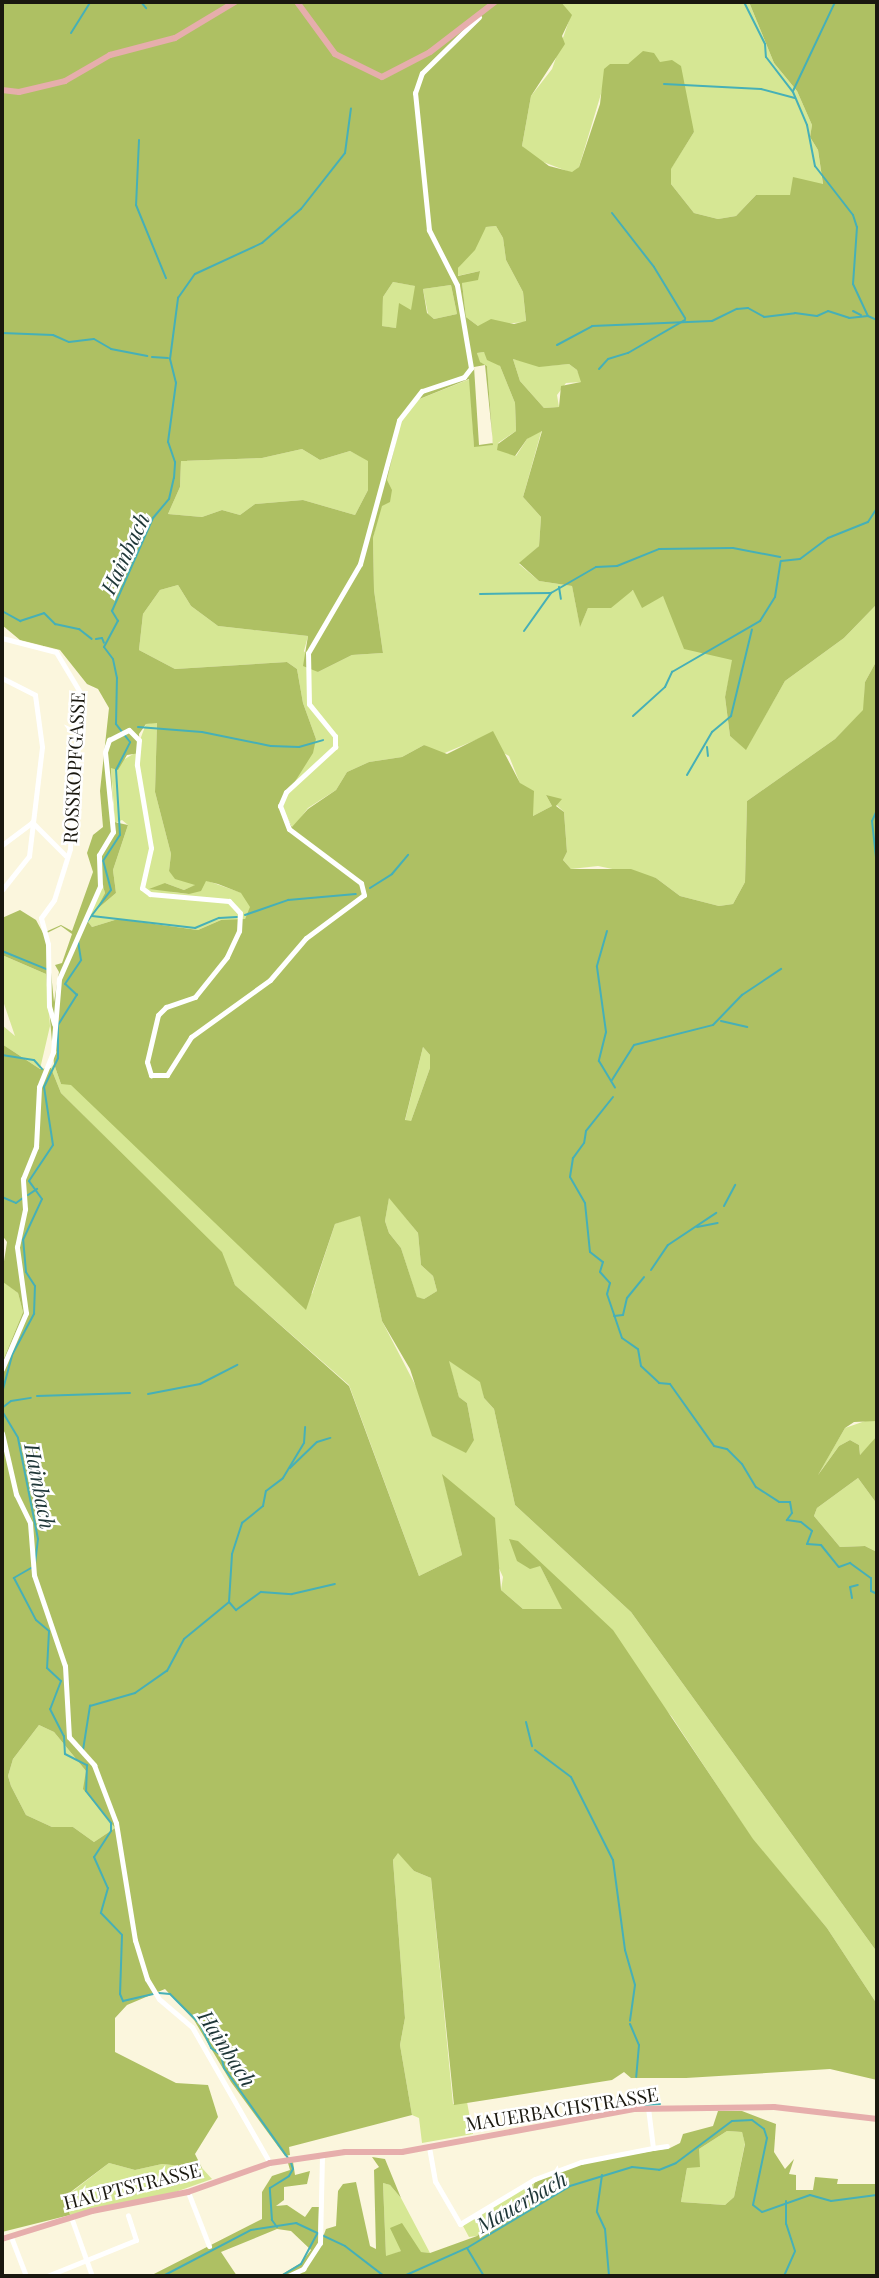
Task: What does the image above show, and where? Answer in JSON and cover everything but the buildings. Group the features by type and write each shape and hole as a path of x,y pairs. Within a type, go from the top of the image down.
{"main road":[{"path":"2,90 19,92 65,81 110,55 175,38 235,2"},
{"path":"297,2 332,50 379,77 430,52 481,10 495,2"},
{"name":"MAUERBACHSTRASSE","path":"270,2163 429,2147 648,2108 787,2108 877,2119"},
{"name":"HAUPTSTRASSE","path":"2,2239 71,2217 188,2192 270,2163"}],"street":[{"path":"2,1369 26,1313 17,1247 25,1196 23,1179 36,1147 39,1087 52,1056 62,968 100,886 99,855 113,832 105,749 123,731 139,740 137,765 151,844 142,888 150,894 229,901 240,912 239,931 227,957 195,997 166,1007 158,1015 146,1066 159,1078 173,1069 191,1037 270,981 306,938 365,892 361,883 314,843 289,828 280,806 286,792 335,747 335,736 310,709 307,653 360,564 399,420 417,394 464,377 471,368 457,285 429,230 415,93 422,73 480,16 481,10"},
{"name":"ROSSKOPFGASSE","path":"2,638 53,650 80,688 67,857 54,900 41,918 48,944 49,1006 54,1024"},
{"path":"2,678 30,690 37,700 42,749 28,859 2,890"},
{"path":"32,822 67,857"},
{"path":"2,845 32,822"},
{"path":"2,1433 16,1494 30,1524 33,1568 61,1650 69,1737 96,1769 119,1833 137,1949 153,1992 192,2027 270,2163"},
{"path":"648,2108 653,2148"},
{"path":"429,2147 435,2180 460,2224 535,2179 581,2162 667,2146"},
{"path":"288,2276 303,2269 321,2239 322,2156"},
{"path":"188,2192 209,2246"},
{"path":"47,2276 136,2240 128,2215"},
{"path":"71,2217 92,2276"},
{"path":"12,2237 26,2276"}],"green space":[{"path":"2,2 561,2 572,15 562,36 565,44 531,96 522,146 549,166 572,172 579,167 600,104 604,69 610,64 628,64 643,51 654,53 660,62 672,60 681,66 694,132 671,169 671,184 694,213 718,219 736,216 756,195 790,195 793,177 823,184 818,150 810,137 812,125 797,91 774,63 749,2 877,2 877,604 844,638 785,681 746,750 730,736 725,697 732,660 684,649 663,596 642,608 633,590 611,608 588,608 580,627 572,586 539,581 519,563 539,546 541,517 523,497 542,431 527,439 515,456 497,450 498,444 516,431 515,403 500,366 487,360 484,352 477,353 480,362 487,366 492,437 485,365 474,367 479,445 493,445 474,447 469,379 412,402 401,421 387,480 392,490 390,502 382,506 373,538 374,590 383,653 352,655 318,672 303,666 308,636 218,626 191,606 178,585 160,590 143,614 139,650 175,669 287,662 297,669 303,703 316,739 313,753 284,799 283,810 292,827 308,809 336,790 347,772 369,762 402,757 424,745 447,754 493,731 520,783 534,791 533,816 552,806 546,795 562,799 556,806 564,812 567,852 563,860 571,869 631,869 656,878 680,896 719,906 733,904 745,882 747,801 835,739 863,710 865,682 877,660 877,1421 854,1422 845,1428 818,1475 839,1446 850,1440 859,1445 860,1455 877,1436 877,1504 858,1478 817,1508 814,1516 840,1547 865,1546 877,1552 877,1952 631,1612 515,1505 494,1409 484,1398 480,1382 449,1361 459,1397 467,1403 474,1440 466,1453 432,1436 410,1369 382,1321 360,1216 335,1224 306,1310 71,1085 61,1084 54,1064 46,974 2,955 2,918 20,910 36,920 43,933 61,925 72,931 93,872 87,853 93,835 103,827 100,791 109,708 98,689 87,684 60,650 20,640 2,625","holes":["496,226 503,238 506,260 523,292 526,321 514,324 491,319 478,326 466,317 462,283 478,280 480,271 458,276 458,268 475,250 486,227","393,282 415,286 411,310 399,303 396,328 382,326 383,297","451,285 457,314 434,319 427,313 423,289","513,359 539,367 569,364 577,370 581,382 561,386 559,407 544,408 520,381","302,449 320,460 350,451 368,461 368,490 355,515 303,500 255,504 240,515 222,510 202,517 168,514 180,487 181,461 262,458","157,723 155,792 171,854 169,871 175,879 195,885 184,890 165,883 149,889 189,894 201,891 206,881 218,884 241,893 250,907 245,919 221,920 198,930 118,919 92,927 86,919 103,886 105,893 96,910 116,893 113,870 128,825 114,822 111,768 118,770 127,755 140,753 139,734 146,724","61,926 72,934 62,963 55,965 59,972 54,1002 47,933","423,1047 430,1055 430,1068 411,1121 405,1120","389,1198 418,1233 421,1265 433,1276 437,1291 424,1299 417,1297 401,1248 389,1233 385,1221"]},
{"path":"561,2 749,2 774,63 797,91 812,125 810,137 818,150 823,185 790,195 756,195 736,216 718,219 694,213 671,184 670,170 694,132 660,62 640,58 628,64 610,64 579,167 572,173 538,160 522,146 531,96 552,69 571,15"},
{"path":"496,226 503,238 506,260 523,292 526,322 478,326 466,317 462,283 480,271 457,276 458,268 486,227"},
{"path":"393,282 416,286 412,310 396,328 381,326 383,297"},
{"path":"451,285 457,314 434,319 428,314 423,289"},
{"path":"484,352 500,366 515,403 516,431 498,443 516,456 527,439 542,429 523,497 541,517 539,546 519,564 539,581 572,586 580,626 588,608 634,590 663,596 733,660 725,697 730,736 746,749 785,681 844,638 877,604 877,660 865,682 864,710 835,739 747,801 745,882 733,904 719,906 680,896 656,878 598,866 571,869 563,860 567,852 564,812 546,795 552,806 533,816 509,756 478,739 440,755 424,745 402,757 369,762 347,772 336,790 308,808 293,828 283,810 284,799 316,739 303,703 297,669 287,662 175,669 139,650 143,614 160,590 178,585 191,606 218,626 308,636 304,651 318,672 352,655 383,653 374,590 373,538 401,421 412,402 470,379 474,446 493,445 487,366 479,362 477,353"},
{"path":"513,359 545,366 569,364 577,370 582,382 566,383 557,395 559,407 544,408 520,381"},
{"path":"302,449 320,460 350,451 368,460 368,490 355,515 303,500 255,504 240,515 222,510 202,517 168,514 180,487 181,461 262,458"},
{"path":"157,722 155,792 171,854 169,871 196,885 184,890 165,883 172,892 189,894 205,880 242,893 251,907 245,919 236,923 221,920 198,930 118,919 92,927 86,919 103,885 105,893 97,909 116,893 113,870 128,825 122,820 115,823 111,767 135,753 146,724"},
{"path":"2,955 46,974 50,1026 40,1069 2,1044 2,1025 15,1036 2,998"},
{"path":"2,1044 40,1069 51,1068 61,1093 222,1252 235,1285 349,1386 419,1576 462,1555 442,1474 495,1518 501,1590 523,1609 562,1609 540,1566 530,1569 517,1561 509,1539 518,1541 613,1630 753,1839 827,1928 877,2004 877,2080 830,2069 686,2078 631,2078 624,2072 612,2080 454,2105 431,1878 414,1871 398,1853 393,1860 405,2018 400,2045 412,2115 289,2147 290,2155 285,2156 231,2082 194,2020 165,1989 127,2005 115,2018 115,2052 176,2083 208,2085 218,2117 195,2154 202,2168 162,2164 135,2170 109,2163 64,2197 70,2215 2,2232 2,1363 23,1312 18,1293 3,1282 7,1242 2,1235","holes":["39,1725 54,1732 86,1771 83,1789 115,1828 94,1842 73,1827 52,1827 26,1815 11,1786 8,1776 13,1759"]},
{"path":"423,1047 430,1055 430,1068 411,1121 405,1121"},
{"path":"54,1064 61,1084 71,1084 312,1294 335,1224 360,1215 382,1321 421,1396 474,1440 467,1403 459,1397 448,1360 481,1382 484,1398 494,1409 515,1505 631,1612 877,1952 877,2004 827,1928 753,1840 672,1717 540,1566 563,1610 523,1609 501,1590 503,1577 466,1496 443,1476 462,1555 419,1576 349,1385 235,1285 221,1252 61,1093 51,1068"},
{"path":"389,1197 418,1233 421,1265 433,1276 437,1291 424,1299 417,1298 401,1248 389,1233 385,1221"},
{"path":"2,1274 4,1282 18,1293 23,1312 2,1363"},
{"path":"868,1420 877,1421 877,1436 870,1445 860,1455 859,1445 850,1440 839,1446 817,1476 845,1428"},
{"path":"858,1478 877,1504 877,1552 865,1546 840,1547 814,1516 817,1508"},
{"path":"39,1725 54,1732 86,1771 84,1789 115,1828 94,1842 73,1827 52,1827 26,1815 11,1786 8,1776 13,1759"},
{"path":"398,1852 414,1871 431,1878 453,2104 467,2102 473,2134 422,2143 419,2118 412,2115 400,2045 405,2018 393,1860"},
{"path":"718,2111 742,2111 776,2124 774,2152 785,2169 794,2159 789,2174 796,2175 796,2190 813,2190 815,2177 838,2179 837,2184 877,2184 877,2276 279,2276 301,2263 311,2250 291,2231 277,2229 221,2252 237,2276 150,2276 262,2219 262,2192 272,2176 290,2170 288,2163 293,2162 295,2175 310,2171 307,2184 284,2187 284,2200 276,2206 287,2205 305,2217 312,2207 319,2207 318,2235 323,2237 326,2229 336,2226 338,2191 343,2184 356,2182 370,2246 376,2249 374,2170 379,2167 372,2157 385,2159 401,2198 390,2185 383,2183 386,2256 401,2251 390,2228 402,2223 421,2252 430,2253 477,2236 497,2217 531,2197 535,2180 587,2162 670,2148 680,2143 683,2134 713,2126","holes":["727,2131 742,2132 745,2144 734,2197 725,2205 681,2202 687,2168 700,2167 699,2149"]},
{"path":"727,2131 742,2132 745,2143 734,2197 725,2205 681,2202 687,2168 699,2149"},
{"path":"109,2163 135,2170 162,2164 202,2168 212,2179 167,2195 70,2215 64,2198"},
{"path":"535,2180 531,2196 497,2217 477,2236 469,2237 463,2226 466,2223"},
{"path":"383,2183 390,2185 401,2198 430,2253 401,2251 386,2257"}],"waterway":[{"path":"71,33 90,2"},
{"path":"141,2 146,8"},
{"path":"744,2 765,44 766,57 793,92 807,125 815,166 853,215 857,227 853,284 868,316 877,320"},
{"path":"793,91 835,2"},
{"path":"664,84 761,89 795,98"},
{"name":"Hainbach","path":"86,923 111,890 103,861 120,835 116,770 130,742 116,724 117,678 113,659 104,647 118,621 112,611 153,518 169,499 174,478 175,462 168,442 176,383 170,359 178,298 195,274 262,243 301,209 345,153 351,108"},
{"path":"139,140 136,205 166,278"},
{"path":"612,213 654,267 685,318"},
{"path":"557,345 592,326 712,321 737,309 748,308 764,317 795,313 817,316 828,311 849,318 868,316"},
{"path":"853,311 861,315"},
{"path":"599,369 608,359 628,353 685,320"},
{"path":"2,333 53,335 69,342 94,339 111,349 147,356"},
{"path":"152,357 168,358"},
{"path":"633,716 665,687 672,672 760,621 775,597 781,561 800,559 828,538 868,522 877,508"},
{"path":"480,594 551,593 596,567 617,566 659,549 733,548 780,557"},
{"path":"559,587 561,599"},
{"path":"524,631 551,593"},
{"path":"2,611 20,621 44,613 55,624 79,629 92,639"},
{"path":"687,775 712,732 731,716 752,629"},
{"path":"96,639 102,638 104,643"},
{"path":"138,727 202,732 271,746 299,747 323,740"},
{"path":"707,747 708,756"},
{"path":"877,810 872,821 877,866"},
{"path":"370,888 392,874 408,855"},
{"path":"245,915 288,900 356,894"},
{"path":"92,916 195,928 219,918 237,917"},
{"path":"607,931 597,967 606,1032 599,1061 615,1088"},
{"name":"Hainbach","path":"2,1393 12,1355 34,1314 35,1286 26,1272 23,1240 42,1199 29,1181 53,1145 44,1087 58,1058 58,1025 77,995 65,984 81,960 78,941"},
{"path":"2,951 46,969"},
{"path":"612,1080 634,1045 713,1025 742,995 781,969"},
{"path":"721,1021 747,1027"},
{"path":"2,1055 34,1060 42,1069"},
{"path":"613,1097 586,1131 584,1143 573,1158 570,1177 585,1203 590,1252 603,1262 600,1272 610,1283 607,1294 622,1338 638,1349 641,1366 659,1383 670,1384 714,1446 727,1449 742,1464 756,1487 779,1502 790,1502 792,1513 787,1520 801,1522 812,1531 807,1544 821,1545 839,1567 850,1563 871,1578 871,1591 877,1594"},
{"path":"724,1206 735,1185"},
{"name":"Hainbach","path":"28,1195 37,1189"},
{"path":"2,1197 16,1203 23,1198"},
{"path":"651,1270 668,1245 716,1213"},
{"path":"697,1227 718,1223"},
{"path":"614,1316 623,1315 627,1298 644,1277"},
{"path":"148,1394 200,1384 237,1365"},
{"path":"37,1396 130,1393"},
{"path":"2,1408 11,1401 31,1398"},
{"name":"Hainbach","path":"2,1411 18,1438 38,1539 35,1564"},
{"path":"229,1602 232,1554 242,1523 263,1506 266,1491 283,1478 304,1443 305,1427"},
{"path":"290,1468 317,1442 330,1438"},
{"name":"Hainbach","path":"31,1568 14,1578 36,1620 49,1631 47,1668 61,1681 50,1709 64,1736 65,1754 87,1765 86,1791 111,1823 111,1831 94,1857 108,1888 101,1913 122,1935 120,1994 123,2001 153,1994"},
{"path":"83,1750 90,1706 135,1693 167,1671 184,1639 229,1602 236,1610 261,1592 292,1594 335,1584"},
{"path":"852,1598 850,1587 858,1585"},
{"path":"526,1722 532,1746"},
{"path":"535,1750 571,1777 613,1860 625,1950 635,1985 630,2021"},
{"name":"Hainbach","path":"159,1993 170,1994 200,2024 211,2048 221,2055 224,2068 288,2158"},
{"path":"630,2024 639,2045 636,2077"},
{"path":"642,2105 660,2104"},
{"name":"Mauerbach","path":"404,2276 467,2248 570,2186 632,2167 659,2170 676,2163 732,2121 752,2120 764,2129 767,2138 753,2205 762,2212 810,2195 831,2201 877,2195"},
{"name":"Hainbach","path":"277,2227 272,2220 270,2188 289,2176 293,2169 291,2163"},
{"path":"602,2175 597,2212 605,2229 609,2276"},
{"path":"784,2276 795,2251 786,2224 786,2201"},
{"name":"Hainbach","path":"163,2276 251,2230 296,2223 345,2246 384,2276"},
{"path":"281,2276 301,2264 317,2234"},
{"path":"467,2248 484,2276"}]}
